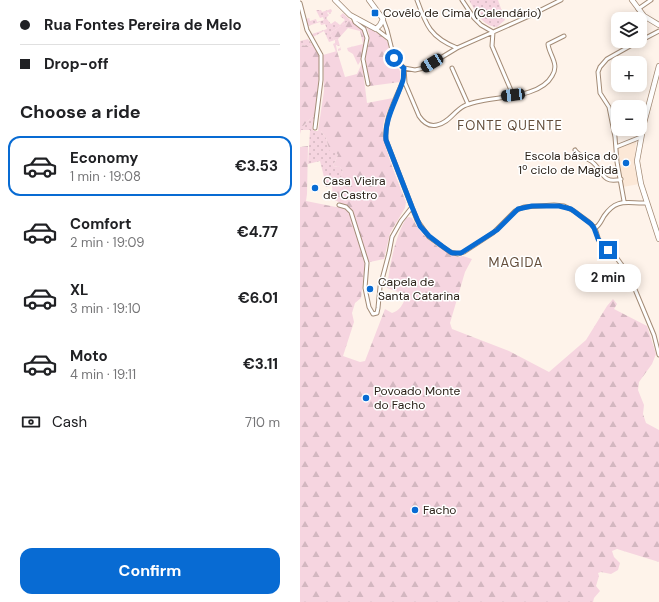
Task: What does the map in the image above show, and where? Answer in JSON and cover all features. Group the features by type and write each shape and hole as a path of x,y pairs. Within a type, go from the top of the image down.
{"street":[{"path":"335,0 353,16 376,29 389,39"},
{"path":"369,0 388,30 394,58 398,64 410,70 420,70 457,48 561,0"},
{"path":"417,0 423,19 430,30 443,41 457,48"},
{"path":"462,0 474,18 481,25 493,32"},
{"path":"632,0 646,18 657,23"},
{"path":"638,9 651,0"},
{"path":"300,3 308,30 321,55 321,80 315,128"},
{"path":"353,16 355,22 364,29 367,38 363,59 368,84"},
{"path":"376,29 380,25 382,19"},
{"path":"647,37 659,31"},
{"path":"493,32 492,46 513,95"},
{"path":"404,79 419,116 430,125 436,125 445,122 460,108 468,104 491,98 532,91 550,79 555,71 555,66 548,44 564,36"},
{"path":"624,201 609,107 600,94 598,71 607,59 627,48"},
{"path":"659,66 641,137 637,165 647,203 659,239"},
{"path":"404,68 404,79 388,120 386,134 388,147 420,226 429,236 455,254 464,252 493,232 515,211 524,207 554,205 564,206 574,211 589,222 594,228 599,241 616,257 629,276 656,341 659,355"},
{"path":"452,68 468,104"},
{"path":"616,147 641,137"},
{"path":"575,150 577,153 592,161 607,179 613,181 621,179"},
{"path":"594,228 599,226 608,211 620,202 647,203"},
{"path":"339,205 346,207 350,212 368,263 365,288 369,307 373,314 378,308 380,287 392,237 401,221 412,207"}],"shaded area":[{"name":"Escola básica do 1º ciclo de Magida","path":"633,141 636,142 634,166 639,184 623,187 617,150 619,147"}],"green space":[{"path":"469,0 498,0 505,20 497,27 487,24 480,18"},
{"path":"331,9 332,11 330,14 328,12 327,13 329,15 326,18 331,24 335,21 340,25 345,20 340,16 343,13 350,20 330,33 334,40 338,39 340,46 336,45 336,52 333,44 335,43 335,40 329,42 324,31 313,37 312,34 327,29 325,24 321,25 320,22 308,26 306,19 309,18 310,21 316,19 317,22 324,20 323,17 320,18 316,10 321,10 322,12"},
{"path":"350,20 363,30 365,38 362,58 358,65 353,54 348,51 347,48 363,44 360,31 348,28 338,39 334,40 330,33"},
{"path":"359,21 385,38 388,43 391,58 400,71 400,82 370,86 365,57 369,42 369,34 367,28"},
{"path":"308,39 314,47 300,45 300,41"},
{"path":"300,45 314,47 319,55 320,67 315,114 303,126 300,126"},
{"path":"337,51 345,77 357,74 362,63 367,103 393,98 384,120 383,135 406,202 405,208 390,233 384,259 365,263 361,298 355,303 352,313 354,322 343,356 360,362 365,361 385,309 392,313 395,312 404,302 405,297 401,293 387,288 391,261 396,243 406,218 409,217 412,218 426,237 437,246 458,257 463,256 472,259 465,272 450,323 452,329 509,351 549,372 586,340 613,299 617,304 614,309 647,326 656,354 652,364 639,382 638,390 644,405 643,414 646,423 659,430 659,562 617,549 612,551 614,557 620,563 618,570 611,574 601,572 598,573 599,576 596,586 600,591 594,598 593,602 300,602 300,147 308,146 306,201 336,207 348,207 333,199 332,185 326,187 324,177 332,176 339,179 343,171 340,167 333,166 338,155 335,151 330,152 326,138 321,131 318,131 324,91 323,55"},
{"path":"315,114 312,128 314,131 321,131 326,138 330,151 335,150 338,155 333,166 340,167 343,171 339,179 332,176 324,177 320,161 308,164 310,130 301,130 300,134 300,126 303,126"}],"place":[{"name":"Covêlo de Cima (Calendário)","path":"375,13"},
{"name":"Escola básica do 1º ciclo de Magida","path":"626,163"},
{"name":"Casa Vieira de Castro","path":"315,188"},
{"name":"Capela de Santa Catarina","path":"370,289"},
{"name":"Povoado Monte do Facho","path":"366,398"},
{"name":"Facho","path":"415,510"}],"district":[{"name":"FONTE QUENTE","path":"510,125"},
{"name":"MAGIDA","path":"516,262"}],"route":[{"path":"394,58 398,64 404,68 404,79 388,120 386,127 386,140 417,220 420,226 435,242 450,252 458,254 497,230 518,209 532,206 554,205 564,206 571,209 589,222 593,226 599,241 608,250"}]}
